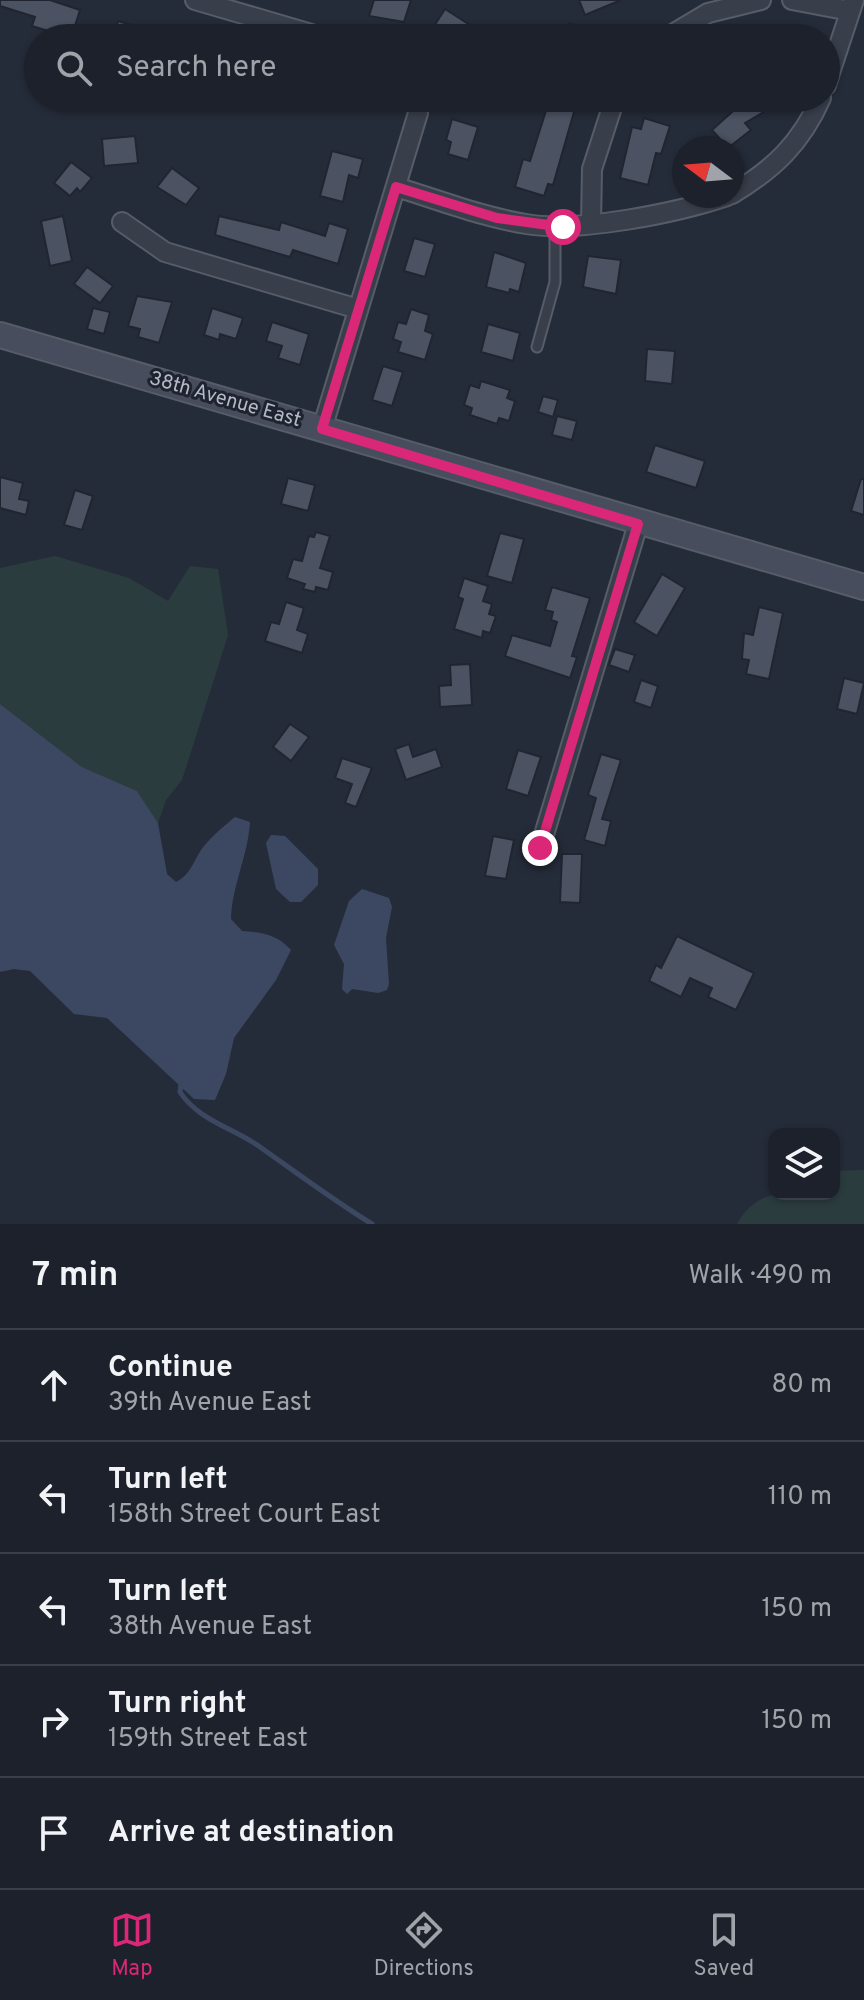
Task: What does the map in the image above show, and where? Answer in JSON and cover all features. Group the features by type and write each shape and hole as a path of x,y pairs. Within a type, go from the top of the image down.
{"street":[{"path":"195,0 277,24"},
{"path":"690,24 708,13 761,0"},
{"path":"792,0 852,6 840,42"},
{"path":"322,429 418,112"},
{"path":"591,223 592,169 610,112"},
{"path":"744,186 772,168 803,134 814,112"},
{"path":"396,187 497,218 555,227 685,208"},
{"path":"122,222 165,252 358,309"},
{"name":"38th Avenue East","path":"0,335 638,524 864,587"},
{"path":"540,848 638,524"}],"lane":[{"path":"537,347 555,282 555,227"}],"shaded area":[{"path":"55,556 129,578 168,601 190,566 218,569 228,635 182,780 166,800 158,823 137,791 82,767 0,704 0,568"},
{"path":"864,1170 864,1224 737,1224 756,1202 768,1197 768,1200 840,1200 840,1171"}],"water":[{"path":"0,704 82,767 137,791 158,823 167,874 176,882 189,870 208,841 235,817 250,822 231,919 242,931 269,935 291,950 276,980 234,1038 226,1074 215,1100 194,1099 107,1018 74,1014 30,971 14,969 0,972"},
{"path":"271,835 285,836 318,869 318,885 301,902 290,902 276,889 266,843"},
{"path":"362,889 389,898 392,907 386,938 389,984 387,990 378,993 352,989 347,994 342,989 344,964 334,945 349,901"}],"building":[{"path":"0,0 50,0 80,10 76,24 33,24 35,17 0,6"},
{"path":"374,0 411,0 404,22 369,16"},
{"path":"579,0 621,0 585,15"},
{"path":"445,9 468,24 435,24"},
{"path":"546,112 574,112 553,185 548,184 544,196 515,187 523,159 530,161"},
{"path":"732,112 764,112 745,123 751,130 743,136 717,136 712,130"},
{"path":"644,118 670,126 661,154 656,153 648,185 620,178 632,127 641,129"},
{"path":"452,119 478,127 468,160 448,154 451,142 446,140"},
{"path":"135,136 138,163 104,166 102,139"},
{"path":"332,151 363,159 358,178 349,175 343,202 320,196"},
{"path":"71,162 92,178 80,192 77,188 70,196 54,183"},
{"path":"172,168 199,188 186,205 157,187"},
{"path":"63,216 72,261 50,266 41,221"},
{"path":"219,216 279,230 281,222 325,236 329,223 348,229 338,264 293,250 290,257 215,235"},
{"path":"414,238 435,244 425,277 404,271"},
{"path":"494,252 526,263 519,292 510,289 509,293 486,287"},
{"path":"588,256 621,260 616,294 583,287"},
{"path":"87,267 113,286 100,303 74,284"},
{"path":"137,296 172,302 159,343 138,337 140,329 128,326"},
{"path":"93,308 110,312 104,334 87,329"},
{"path":"212,308 243,318 236,339 220,334 219,340 204,335"},
{"path":"411,309 429,315 425,331 433,334 425,360 398,352 401,342 393,339 398,322 406,324"},
{"path":"272,322 309,334 300,365 278,358 282,346 266,341"},
{"path":"488,324 520,333 513,361 481,352"},
{"path":"647,349 675,351 672,384 645,381"},
{"path":"383,366 403,372 392,406 372,400"},
{"path":"481,381 510,390 507,398 515,401 509,421 499,418 497,424 470,415 472,408 464,405 470,385 479,388"},
{"path":"543,396 558,400 553,417 538,412"},
{"path":"557,416 577,421 572,440 552,435"},
{"path":"655,445 705,461 696,488 646,472"},
{"path":"0,477 23,483 19,499 29,501 26,515 0,508"},
{"path":"288,478 315,485 308,511 281,504"},
{"path":"861,479 864,479 864,515 851,511"},
{"path":"75,490 93,496 82,530 64,525"},
{"path":"316,532 330,536 320,568 333,572 328,590 316,587 315,592 303,589 305,584 287,578 293,559 302,561 309,536 314,537"},
{"path":"500,533 524,539 512,583 487,576"},
{"path":"662,574 685,588 657,636 634,622"},
{"path":"464,578 488,586 483,601 492,604 489,614 496,616 490,633 483,631 482,638 454,629 463,599 458,597"},
{"path":"552,587 590,598 572,656 577,657 570,678 505,656 512,635 550,646 557,622 551,620 553,612 545,610"},
{"path":"286,602 304,608 297,630 308,634 302,653 265,641 271,622 279,624"},
{"path":"759,607 783,613 769,679 746,674 749,660 742,659 744,633 753,635"},
{"path":"615,649 635,655 629,672 609,665"},
{"path":"470,664 472,705 440,707 439,686 451,685 450,665"},
{"path":"844,678 864,683 857,714 837,709"},
{"path":"641,680 658,686 651,708 634,702"},
{"path":"290,724 309,737 291,761 273,747"},
{"path":"409,744 413,757 436,749 442,767 406,780 395,749"},
{"path":"518,750 541,757 528,796 506,789"},
{"path":"601,754 621,760 602,819 611,821 605,846 584,840 596,798 588,795"},
{"path":"342,758 372,768 356,807 345,803 352,784 335,778"},
{"path":"493,836 514,840 506,879 485,876"},
{"path":"562,854 582,854 580,903 560,902"},
{"path":"677,936 754,973 736,1010 708,997 712,988 690,978 681,997 649,981 656,965 661,968"}],"waterway":[{"path":"181,1084 180,1092 197,1110 250,1140 372,1224"}],"route":[{"path":"540,848 638,524 322,429 396,187 497,218 527,225 563,227"}]}
